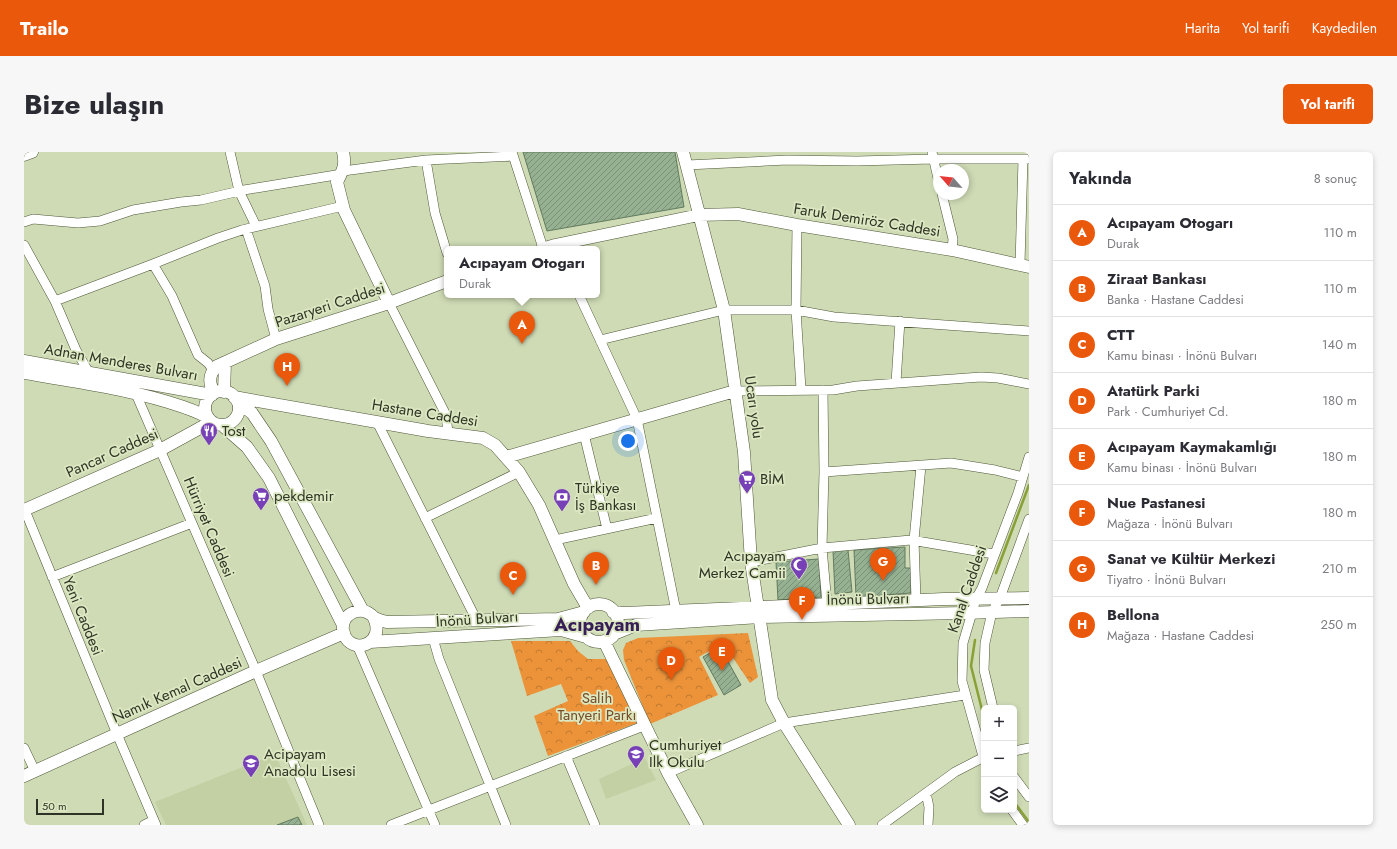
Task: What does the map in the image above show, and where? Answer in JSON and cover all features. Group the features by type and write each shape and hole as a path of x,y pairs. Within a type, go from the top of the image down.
{"street":[{"path":"24,155 32,152"},
{"path":"230,152 239,191 256,226"},
{"path":"343,152 345,161 338,182 343,206 389,303 446,415 448,433"},
{"name":"Ucarı yolu","path":"683,152 724,310 744,452 751,562 772,700 784,723 849,825"},
{"path":"24,222 33,219 78,223 100,221 133,210 202,200 239,191 342,172 426,160 512,154 541,246"},
{"path":"687,165 786,160 857,161 933,155 1026,159 1025,266"},
{"path":"426,160 435,213 445,246"},
{"path":"943,200 953,239 952,250"},
{"path":"55,301 218,238 256,226 275,223 294,217 343,206"},
{"name":"Faruk Demiröz Caddesi","path":"699,215 738,214 952,250 1025,266"},
{"path":"560,246 699,215"},
{"path":"797,225 796,310 801,389"},
{"path":"246,229 265,286 268,309 276,339"},
{"path":"24,245 55,301 76,350 89,373"},
{"path":"153,264 172,296 198,355 213,370 210,380 224,396 238,412 233,421 214,421 205,412 207,401 224,396 252,414 271,441 363,611"},
{"name":"Pazaryeri Caddesi","path":"213,370 217,366 276,339 389,303 444,281"},
{"path":"580,298 637,419 676,611"},
{"path":"600,340 724,310 796,310 834,317 1029,331"},
{"path":"896,382 900,321"},
{"name":"Adnan Menderes Bulvarı","path":"24,361 224,396"},
{"path":"224,396 225,363"},
{"name":"Adnan Menderes Bulvarı","path":"24,373 136,394 199,412 214,421 247,447 269,478 343,629"},
{"path":"506,457 735,391 801,389 833,390 896,382 981,377 998,378 1029,384"},
{"path":"823,390 824,472 822,548 827,604"},
{"name":"Hürriyet Caddesi","path":"136,394 256,671 318,825"},
{"name":"Hastane Caddesi","path":"224,396 483,438 495,445 519,472 539,505 586,610"},
{"name":"Pancar Caddesi","path":"24,509 160,450 214,421"},
{"path":"377,422 477,621"},
{"path":"584,434 607,529"},
{"name":"Kanal Caddesi","path":"981,748 962,681 963,643 976,599 982,588 1029,457"},
{"path":"824,472 951,463 996,470 1023,477"},
{"path":"916,600 914,540 921,466"},
{"path":"425,518 519,472"},
{"name":"Yeni Caddesi","path":"24,509 155,822"},
{"path":"555,540 657,518"},
{"path":"992,705 984,670 985,643 992,612 1000,598 1029,519"},
{"path":"52,577 192,523"},
{"path":"751,562 822,548 914,540 994,554"},
{"name":"İnönü Bulvarı","path":"614,634 636,625 827,604 916,600 1029,598"},
{"path":"593,605 604,605 613,612 617,622 617,628 610,638 598,642 591,641 586,637 580,628 581,617 586,610 593,605"},
{"name":"İnönü Bulvarı","path":"374,618 386,622 558,619 586,610"},
{"path":"356,611 363,611 369,613 374,618 378,631 370,642 364,645 357,645 351,643 346,638 343,629 345,619 350,614 356,611"},
{"name":"İnönü Bulvarı","path":"613,612 972,613 1029,611"},
{"name":"Namık Kemal Caddesi","path":"29,774 256,671 343,629"},
{"name":"İnönü Bulvarı","path":"370,642 562,630 586,637"},
{"path":"433,638 439,660 506,825"},
{"path":"604,641 668,773 698,825"},
{"path":"357,645 430,810 435,825"},
{"path":"668,773 784,723 965,695"},
{"path":"391,825 646,725"},
{"path":"24,748 29,774"},
{"path":"1017,750 1029,748"},
{"path":"566,756 595,825"},
{"path":"882,825 955,772 981,759"},
{"path":"1017,781 1029,797"},
{"path":"926,793 929,807 928,825"},
{"path":"1014,813 1023,825"},
{"path":"144,825 155,822"}],"shaded area":[{"name":"Acipayam Anadolu Lisesi","path":"275,754 307,825 166,825 155,802"},
{"name":"Cumhuriyet Ilk Okulu","path":"645,758 656,780 606,799 599,779"}],"green space":[{"path":"748,633 758,677 750,683 723,643 699,657 718,695 650,724 624,660 623,650 626,643 638,638"},
{"name":"Salih Tanyeri Parkı","path":"511,641 570,641 578,651 588,659 606,659 637,723 548,756 534,716 568,701 561,684 527,696"}],"building":[{"path":"523,152 675,152 684,207 547,231"},
{"path":"905,547 905,568 912,568 911,593 856,597 854,550"},
{"path":"848,550 852,592 835,594 833,551"},
{"name":"Acıpayam Merkez Camii","path":"819,559 821,597 778,600 776,562"},
{"path":"720,647 741,685 724,695 703,657"},
{"path":"298,817 302,825 277,825"}],"waterway":[{"path":"996,573 1029,485"},
{"path":"975,640 971,666 981,706"},
{"path":"1017,806 1029,822"}],"place":[{"name":"Acıpayam Otogarı","path":"522,344"},
{"name":"Bellona","path":"287,386"},
{"name":"Tost","path":"209,446"},
{"name":"BİM","path":"747,494"},
{"name":"pekdemir","path":"261,511"},
{"name":"Türkiye İş Bankası","path":"562,512"},
{"name":"Acıpayam Merkez Camii","path":"799,580"},
{"name":"Sanat ve Kültür Merkezi","path":"883,581"},
{"name":"Ziraat Bankası","path":"596,585"},
{"name":"CTT","path":"513,595"},
{"name":"Nue Pastanesi","path":"802,620"},
{"name":"Acıpayam Kaymakamlığı","path":"722,671"},
{"name":"Atatürk Parki","path":"671,680"},
{"name":"Cumhuriyet Ilk Okulu","path":"636,769"},
{"name":"Acipayam Anadolu Lisesi","path":"251,778"}],"district":[{"name":"Acıpayam","path":"597,624"}]}
